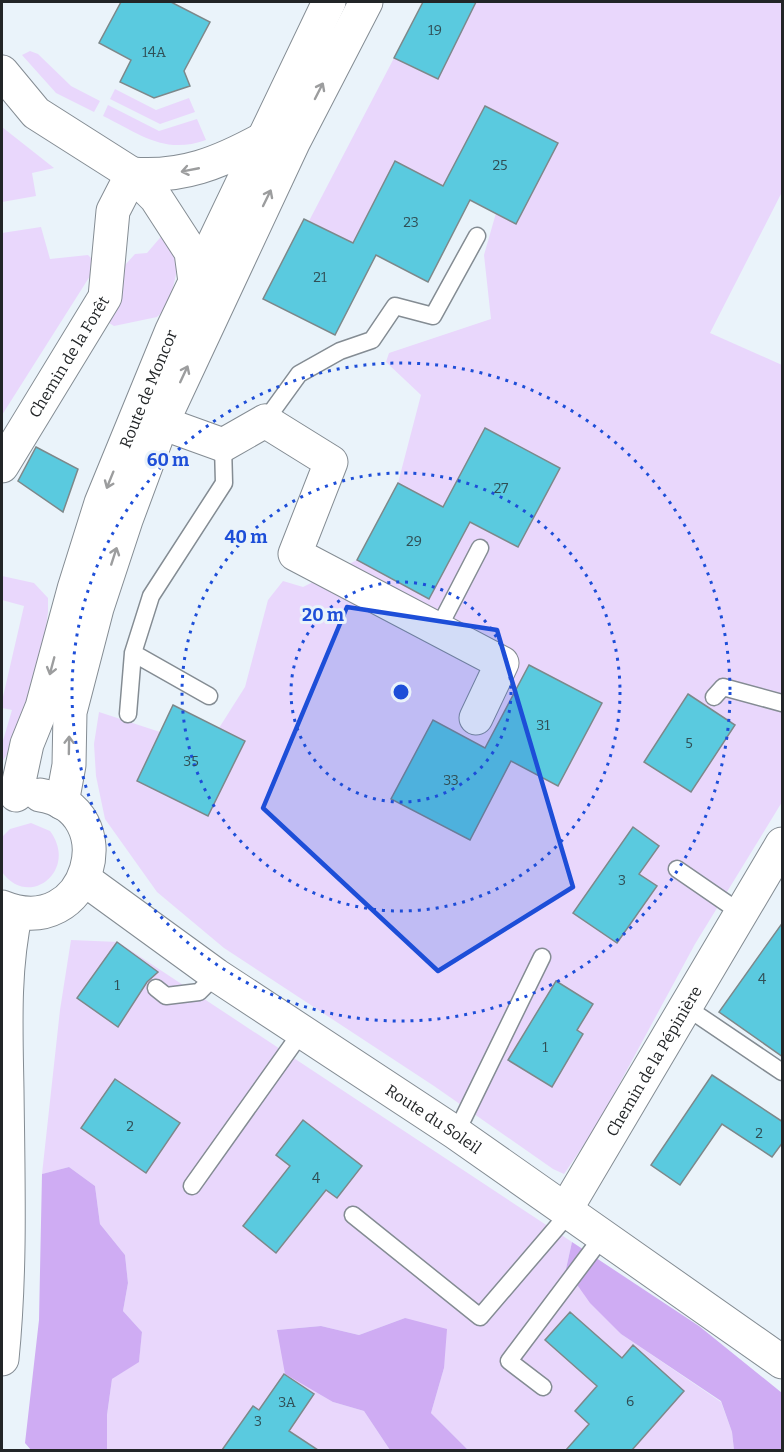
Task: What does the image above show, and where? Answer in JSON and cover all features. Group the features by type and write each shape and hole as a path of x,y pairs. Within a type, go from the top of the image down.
{"street":[{"name":"Route de Moncor","path":"9,798 42,706 71,600 101,504 136,416 195,282 329,2"},
{"name":"Route de Moncor","path":"62,803 69,765 70,712 97,608 126,520 162,423 293,143 366,2"},
{"path":"2,72 36,113 132,174 170,217 186,243 191,252 195,282"},
{"path":"132,174 160,176 200,168 229,158 263,139"},
{"name":"Chemin de la Forêt","path":"2,465 105,297 113,211 132,174"},
{"path":"223,445 266,421 331,462 295,554 502,663 476,718"},
{"name":"Route de Moncor","path":"162,423 223,445"},
{"path":"2,1359 9,1237 6,1024 9,909 37,913 56,908 73,896 84,879 89,863 86,831 78,817 62,803 49,797 30,793 9,798"},
{"name":"Chemin de la Pépinière","path":"568,1211 783,844"},
{"name":"Route du Soleil","path":"84,879 216,975 303,1030 456,1133 783,1362"}],"lane":[{"path":"266,421 299,374 340,351 372,340 395,306 432,316 477,236"},
{"path":"128,714 133,653 151,596 224,483 223,445"},
{"path":"438,629 480,548"},
{"path":"133,653 209,696"},
{"path":"714,697 723,687 783,704"},
{"path":"677,869 741,913"},
{"path":"456,1133 542,957"},
{"path":"156,988 166,996 199,992 216,975"},
{"path":"686,1007 783,1072"},
{"path":"192,1186 303,1030"},
{"path":"352,1215 480,1317 568,1211"},
{"path":"543,1388 509,1361 603,1236"}],"highlighted area":[{"path":"347,607 497,630 573,887 438,971 263,808"}],"shaded area":[{"path":"476,2 782,2 782,192 710,333 782,365 782,802 695,944 596,1127 564,1174 553,1169 434,1086 224,948 157,892 105,819 96,776 94,744 99,712 160,732 173,705 219,728 245,687 268,600 283,581 303,587 357,560 429,598 470,522 518,547 560,468 485,428 443,507 398,483 421,395 386,362 389,353 491,319 484,255 496,213 517,223 557,144 485,106 443,186 395,161 353,243 309,221 394,58 437,79"},
{"path":"30,51 38,54 71,86 100,101 94,112 56,93 22,55"},
{"path":"115,89 156,110 189,98 195,112 160,124 110,99"},
{"path":"108,105 159,131 197,119 206,140 177,145 153,140 103,116"},
{"path":"2,127 54,168 32,173 36,196 2,202"},
{"path":"41,227 50,259 88,255 93,260 90,276 2,415 2,233"},
{"path":"165,232 177,263 169,300 157,317 114,326 109,323 108,315 125,265 135,254 147,253"},
{"path":"2,576 34,583 48,598 48,612 34,690 28,710 2,762 2,744 12,710 2,708 2,701 24,606 2,600"},
{"path":"31,823 50,831 57,846 59,859 55,871 47,880 37,886 25,887 13,883 2,872 2,837 10,829"},
{"path":"71,940 118,942 572,1242 566,1269 621,1334 721,1402 732,1432 734,1450 468,1450 431,1413 444,1368 405,1318 359,1335 321,1326 277,1330 333,1402 364,1411 390,1450 107,1450 107,1415 112,1379 139,1361 142,1332 123,1311 128,1283 125,1255 100,1224 95,1186 69,1167 42,1174 60,1010"},
{"path":"69,1167 95,1186 100,1224 125,1255 128,1283 123,1311 142,1332 139,1362 112,1379 107,1415 107,1450 31,1450 25,1443 39,1320 42,1174"},
{"path":"572,1242 699,1326 782,1393 782,1450 734,1450 732,1432 721,1401 621,1334 590,1303 566,1269"},
{"path":"405,1318 447,1329 444,1368 431,1413 468,1450 390,1450 364,1411 333,1402 285,1374 277,1330 321,1326 359,1335"}],"building":[{"path":"121,2 171,2 210,22 184,71 190,86 154,98 120,82 131,60 99,43"},
{"path":"423,2 476,2 438,79 394,58"},
{"path":"485,106 558,143 516,224 470,200 428,282 376,255 335,335 263,299 304,219 353,243 395,161 443,186"},
{"path":"485,428 560,468 518,547 470,522 429,599 357,560 398,483 443,507"},
{"path":"36,447 78,469 63,512 18,481"},
{"path":"529,665 602,703 558,786 511,761 470,840 391,799 433,720 485,748"},
{"path":"688,694 735,725 691,792 644,762"},
{"path":"173,705 245,741 208,816 137,781"},
{"path":"633,827 659,846 639,874 657,886 617,943 573,913"},
{"path":"783,922 783,1057 719,1012"},
{"path":"117,942 158,972 147,982 118,1027 77,998"},
{"path":"556,981 593,1004 577,1030 583,1034 552,1087 508,1060"},
{"path":"712,1075 783,1122 783,1142 772,1157 722,1124 680,1185 651,1165"},
{"path":"115,1079 180,1123 146,1173 81,1128"},
{"path":"303,1120 362,1166 337,1198 326,1190 276,1253 243,1226 290,1166 276,1155"},
{"path":"570,1312 622,1358 633,1345 684,1391 632,1450 566,1450 589,1424 575,1411 597,1386 545,1340"},
{"path":"284,1374 314,1394 289,1431 318,1450 222,1450 253,1406 259,1410"}]}
